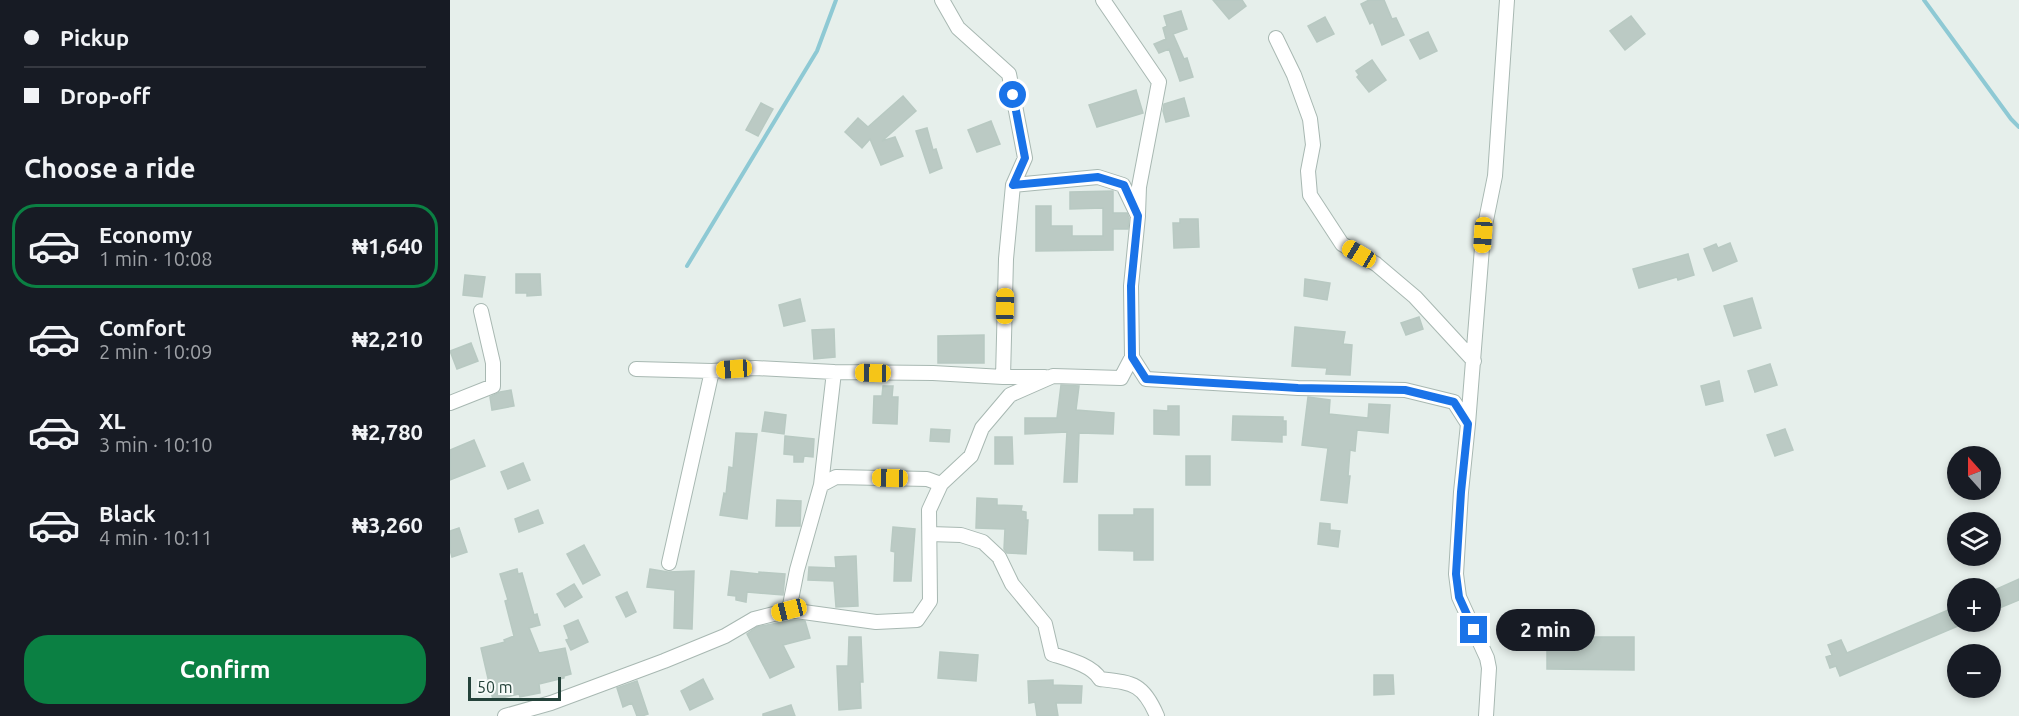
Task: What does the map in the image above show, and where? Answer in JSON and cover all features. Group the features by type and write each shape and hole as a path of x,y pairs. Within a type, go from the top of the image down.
{"street":[{"path":"942,0 958,28 1009,74 1025,158 1013,185 1006,259 1003,377"},
{"path":"636,369 712,371 755,368 1003,377 1121,378 1132,357 1131,286 1139,187 1159,82 1103,0"},
{"path":"1486,716 1489,668 1459,597 1456,574 1483,235 1495,176 1507,0"},
{"path":"1276,38 1294,75 1310,119 1313,145 1308,171 1310,195 1342,244 1376,264 1415,297 1473,361"},
{"path":"1013,185 1098,177 1124,185 1138,216"},
{"path":"450,403 493,386 493,363 481,311"},
{"path":"1132,357 1146,379 1298,388 1405,390 1454,402 1468,424"},
{"path":"669,563 712,371"},
{"path":"789,610 797,570 821,484 834,372"},
{"path":"505,716 551,703 631,674 725,636 754,619 789,610 876,622 917,620 930,601 929,510 941,484 970,456 982,428 1010,395 1053,376"},
{"path":"821,484 836,477 927,479 941,484"},
{"path":"930,534 962,536 983,542 999,557 1012,584 1045,624 1052,654 1076,663 1098,675 1100,679 1132,683 1148,697 1157,716"}],"building":[{"path":"1213,0 1242,0 1246,6 1229,19"},
{"path":"1369,0 1384,0 1392,19 1396,18 1404,35 1382,45 1373,22 1370,24 1361,4"},
{"path":"1181,11 1187,29 1173,34 1184,59 1187,58 1193,77 1180,81 1169,49 1159,53 1154,44 1166,39 1163,28 1167,26 1164,16"},
{"path":"1631,16 1645,34 1625,50 1610,31"},
{"path":"1325,17 1334,34 1317,42 1308,26"},
{"path":"1428,32 1437,51 1420,59 1410,40"},
{"path":"1372,60 1386,80 1369,92 1357,77 1359,75 1356,71"},
{"path":"1136,90 1143,113 1097,127 1089,105"},
{"path":"903,96 916,111 882,141 895,137 903,156 881,165 870,139 862,148 845,132 858,118 868,127"},
{"path":"1184,98 1189,116 1166,122 1164,104"},
{"path":"761,103 773,109 758,136 746,130"},
{"path":"991,121 1000,144 977,152 968,130"},
{"path":"927,128 933,150 936,149 942,168 930,173 916,131"},
{"path":"1113,191 1113,213 1127,213 1129,218 1128,229 1113,229 1113,250 1036,251 1036,206 1051,206 1051,226 1072,226 1072,236 1103,236 1103,208 1070,209 1070,192"},
{"path":"1180,219 1198,219 1199,247 1174,248 1173,223 1180,223"},
{"path":"1730,243 1737,261 1713,271 1704,249 1716,244 1718,248"},
{"path":"1688,254 1694,275 1678,280 1677,277 1639,288 1633,269"},
{"path":"516,274 540,274 541,295 527,296 527,293 516,293"},
{"path":"465,275 485,277 482,297 463,295"},
{"path":"1305,279 1330,283 1327,300 1304,296"},
{"path":"1752,298 1761,328 1734,336 1724,306"},
{"path":"800,299 805,321 784,326 779,305"},
{"path":"1419,317 1423,329 1406,335 1401,323"},
{"path":"1295,327 1345,332 1343,344 1352,345 1350,375 1326,374 1327,368 1292,366"},
{"path":"834,329 835,357 814,359 812,330"},
{"path":"984,335 984,363 938,363 938,336"},
{"path":"471,343 478,361 457,369 450,351"},
{"path":"1770,364 1777,385 1755,392 1748,371"},
{"path":"1719,381 1723,401 1706,405 1701,386"},
{"path":"1061,385 1079,386 1076,410 1114,413 1113,434 1079,433 1077,482 1064,482 1067,432 1025,434 1025,418 1057,418"},
{"path":"883,386 893,386 892,397 898,397 897,424 873,423 874,396 882,396"},
{"path":"511,390 514,406 492,410 490,397"},
{"path":"1308,397 1330,400 1329,414 1368,418 1369,404 1390,405 1388,433 1357,430 1355,451 1350,450 1347,503 1321,500 1328,448 1302,445"},
{"path":"1168,406 1179,406 1179,435 1154,434 1154,410 1168,411"},
{"path":"765,412 786,415 784,434 762,431"},
{"path":"1233,416 1283,417 1283,421 1286,421 1286,435 1282,435 1282,442 1232,440"},
{"path":"931,429 950,430 949,442 930,441"},
{"path":"1785,429 1793,450 1775,456 1767,435"},
{"path":"736,433 757,434 747,519 720,515 724,493 726,494 729,467 733,468"},
{"path":"785,436 814,439 813,457 804,456 803,462 794,462 794,455 784,454"},
{"path":"995,437 1012,437 1013,464 995,464"},
{"path":"474,440 485,466 450,480 450,450"},
{"path":"1186,456 1210,456 1210,485 1186,485"},
{"path":"523,463 530,480 508,489 501,472"},
{"path":"977,498 997,499 997,505 1022,506 1021,511 1026,512 1026,520 1028,520 1026,554 1007,553 1004,549 1005,529 976,528"},
{"path":"777,500 801,501 800,526 776,526"},
{"path":"1134,509 1153,509 1153,560 1134,560 1134,551 1099,550 1099,515 1134,515"},
{"path":"538,510 543,523 519,532 515,519"},
{"path":"1320,523 1330,524 1330,530 1340,531 1338,547 1318,544"},
{"path":"893,527 915,529 911,581 894,581 895,552 891,551"},
{"path":"459,528 467,552 452,557 450,531"},
{"path":"584,545 600,575 583,584 567,554"},
{"path":"856,556 858,606 836,607 834,581 808,580 809,567 836,568 835,557"},
{"path":"517,569 518,574 522,573 534,615 537,614 540,625 529,628 539,653 565,648 571,674 539,684 540,693 520,697 519,694 493,700 481,648 505,642 504,640 514,636 505,601 508,600 500,574"},
{"path":"650,569 668,572 694,571 692,629 674,628 675,590 647,587"},
{"path":"731,571 785,574 783,595 747,592 746,602 736,600 736,596 728,595"},
{"path":"2019,579 2019,600 2001,607 2001,587"},
{"path":"574,584 582,597 565,607 557,594"},
{"path":"627,592 636,612 626,617 616,597"},
{"path":"1947,611 1947,631 1840,676 1836,666 1830,668 1826,657 1832,655 1828,645 1841,640 1847,653"},
{"path":"578,620 588,642 571,650 566,640 569,639 564,626"},
{"path":"793,620 805,621 810,638 783,645 794,667 770,678 747,634 757,627"},
{"path":"849,637 861,637 863,682 860,682 861,708 839,710 837,666 848,666"},
{"path":"1547,637 1634,637 1634,670 1547,669"},
{"path":"940,652 978,655 976,681 938,678"},
{"path":"1374,675 1393,675 1394,694 1374,695"},
{"path":"703,679 713,699 690,710 681,691"},
{"path":"1053,680 1053,685 1082,686 1081,703 1056,703 1058,716 1037,716 1035,702 1029,703 1028,681"},
{"path":"637,681 648,714 642,716 637,716 632,703 623,707 617,688"},
{"path":"791,705 795,716 763,716 763,714"}],"waterway":[{"path":"687,266 817,51 836,0"},
{"path":"1924,0 2019,127"}],"route":[{"path":"1013,95 1025,158 1013,185 1098,177 1124,185 1138,216 1131,286 1132,357 1146,379 1298,388 1405,390 1454,402 1468,424 1456,574 1459,597 1474,630"}]}
